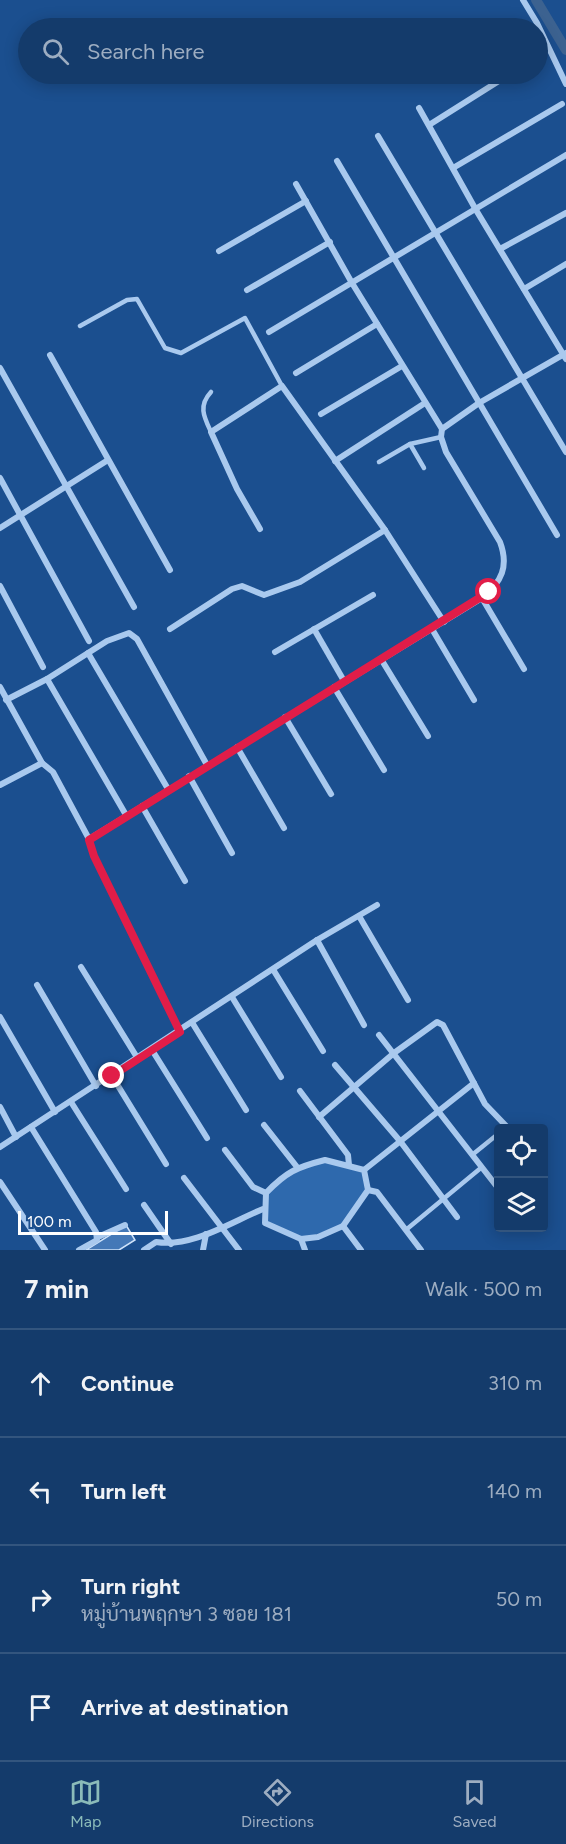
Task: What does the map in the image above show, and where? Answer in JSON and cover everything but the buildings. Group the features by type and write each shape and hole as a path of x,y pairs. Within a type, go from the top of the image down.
{"street":[{"path":"523,0 534,18"},
{"path":"548,46 566,84"},
{"path":"429,124 494,84"},
{"path":"453,168 562,104"},
{"path":"419,108 476,210 565,356 479,404 441,433"},
{"path":"378,136 566,452"},
{"path":"269,332 566,155"},
{"path":"337,161 557,535"},
{"path":"89,840 189,776 482,598 503,575 505,554 446,452 441,433 296,184"},
{"path":"219,251 306,201"},
{"path":"500,249 566,213"},
{"path":"247,290 330,242"},
{"path":"524,289 566,264"},
{"path":"296,373 377,324"},
{"path":"50,356 170,570"},
{"path":"321,414 402,366"},
{"path":"0,368 65,488 134,607"},
{"path":"260,529 237,489 211,432 282,386 385,530 444,622"},
{"path":"335,461 425,403"},
{"path":"0,528 108,460"},
{"path":"0,478 89,641"},
{"path":"170,629 242,586 264,595 300,582 385,530"},
{"path":"0,586 43,667"},
{"path":"275,652 373,595"},
{"path":"482,598 524,669"},
{"path":"314,629 344,681"},
{"path":"432,629 474,700"},
{"path":"6,700 47,679 88,652 120,635 129,633 137,639 207,765"},
{"path":"88,652 168,789"},
{"path":"381,659 428,736"},
{"path":"47,679 126,815"},
{"path":"0,687 42,763 54,772 89,840 94,856 180,1032"},
{"path":"334,687 384,770"},
{"path":"285,717 331,794"},
{"path":"237,747 284,828"},
{"path":"0,785 42,763"},
{"path":"189,776 232,853"},
{"path":"142,806 185,881"},
{"path":"0,1147 274,971 317,940 377,905"},
{"path":"359,916 408,1000"},
{"path":"317,940 364,1025"},
{"path":"81,967 138,1059"},
{"path":"274,971 323,1051"},
{"path":"37,985 96,1086"},
{"path":"232,997 281,1077"},
{"path":"0,1017 55,1112"},
{"path":"319,1117 432,1023 440,1022 489,1110 504,1124"},
{"path":"193,1023 246,1110"},
{"path":"379,1035 494,1183"},
{"path":"152,1050 207,1138"},
{"path":"335,1065 400,1141 457,1216"},
{"path":"112,1076 166,1164"},
{"path":"364,1170 474,1083"},
{"path":"300,1091 348,1155 349,1165"},
{"path":"71,1102 126,1189"},
{"path":"0,1107 16,1137"},
{"path":"264,1125 297,1167"},
{"path":"31,1127 98,1237"},
{"path":"225,1150 253,1187 266,1193"},
{"path":"325,1160 364,1170 368,1190 343,1226 318,1237 301,1239 265,1223 263,1209 266,1193 283,1176 297,1167 325,1160"},
{"path":"184,1178 239,1250"},
{"path":"0,1182 45,1250"},
{"path":"368,1190 377,1192 421,1250"},
{"path":"144,1205 171,1245"},
{"path":"144,1250 156,1242 171,1245 206,1234 263,1209"},
{"path":"79,1250 98,1237 125,1225"},
{"path":"343,1226 362,1250"},
{"path":"203,1250 206,1234"},
{"path":"301,1239 305,1250"}],"lane":[{"path":"80,326 127,300 137,299 165,348 181,353 245,318 282,386"},
{"path":"211,392 202,405 211,432"},
{"path":"379,462 410,444 441,433"},
{"path":"410,444 423,468"},
{"path":"472,1155 494,1137"},
{"path":"407,1229 482,1167"}],"shaded area":[{"path":"325,1160 364,1170 368,1190 343,1226 301,1239 265,1223 266,1193 297,1167"}],"waterway":[{"path":"536,0 547,18"},
{"path":"548,20 566,50"}],"route":[{"path":"112,1076 180,1032 94,856 89,840 489,592"}]}
